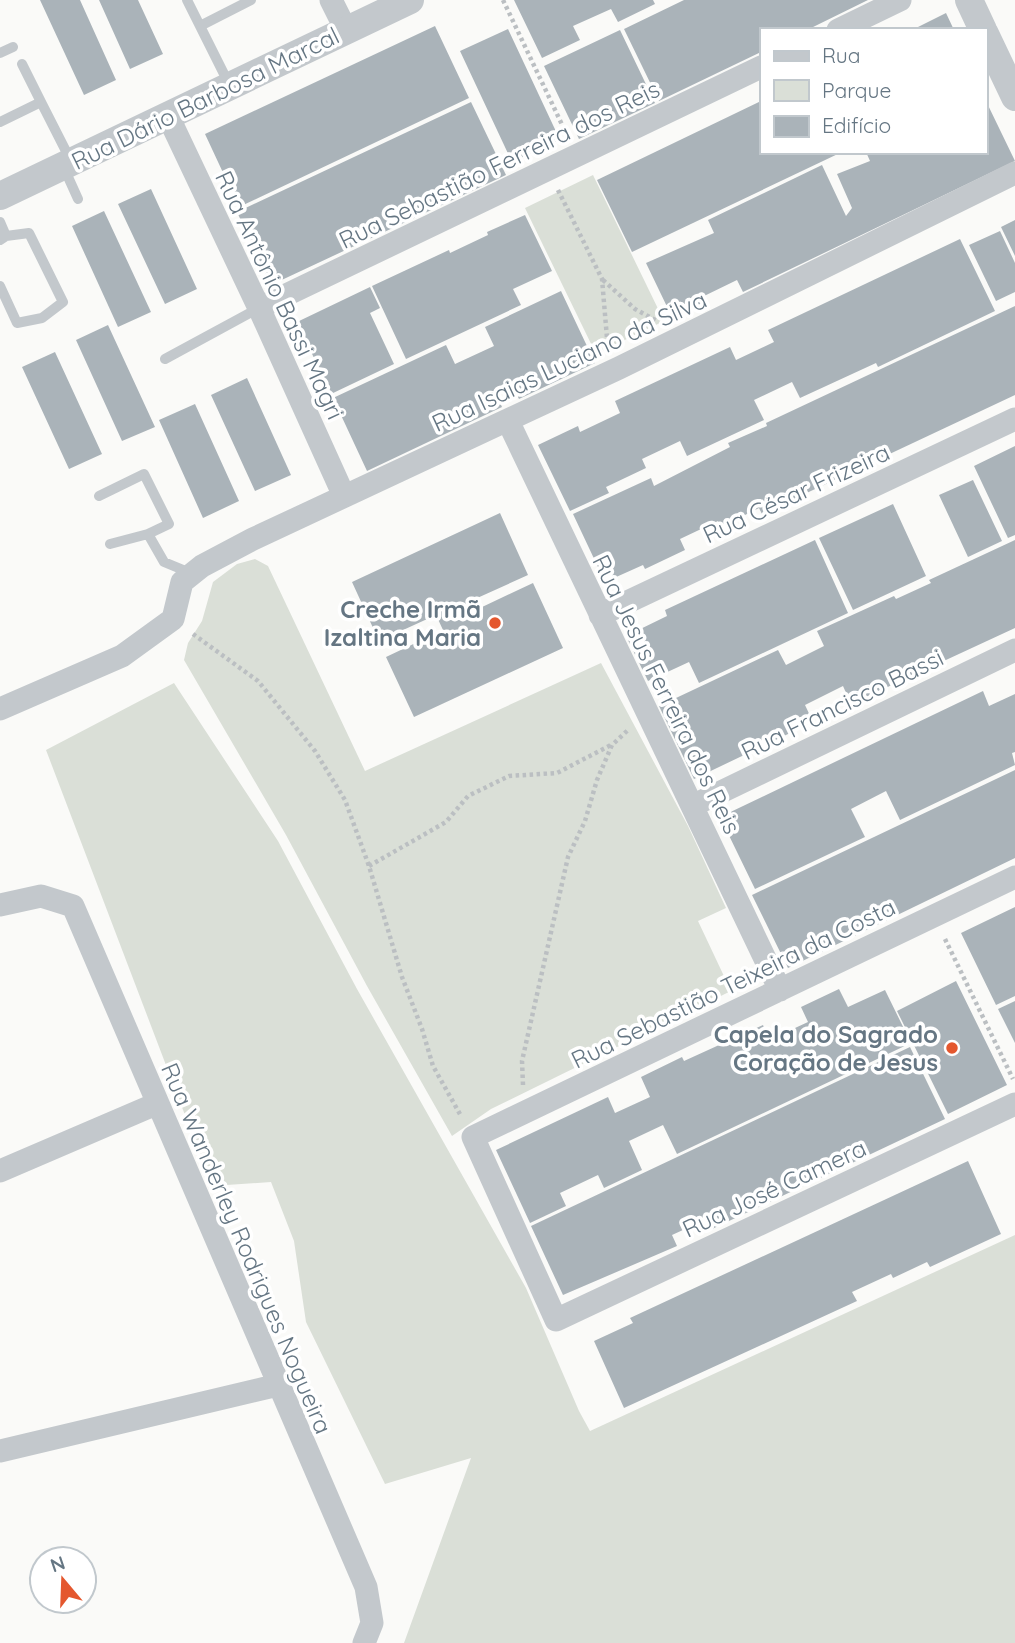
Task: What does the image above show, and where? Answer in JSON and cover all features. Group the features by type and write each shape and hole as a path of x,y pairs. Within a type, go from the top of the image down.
{"street":[{"path":"331,0 346,30"},
{"name":"Rua Dário Barbosa Marcal","path":"0,196 410,0"},
{"path":"842,28 900,0"},
{"path":"969,0 982,28"},
{"path":"987,38 1015,97"},
{"name":"Rua Sebastião Ferreira dos Reis","path":"259,308 760,67"},
{"name":"Rua Antônio Bassi Magri","path":"168,116 344,496"},
{"name":"Rua Isaias Luciano da Silva","path":"193,573 253,539 619,368 1015,173"},
{"name":"Rua César Frizeira","path":"600,615 1015,419"},
{"name":"Rua Jesus Ferreira dos Reis","path":"508,421 780,990"},
{"path":"0,709 122,656 173,619 182,582 193,573"},
{"name":"Rua Francisco Bassi","path":"692,806 1015,650"},
{"name":"Rua Sebastião Teixeira da Costa","path":"473,1137 1015,877"},
{"name":"Rua Wanderley Rodrigues Nogueira","path":"0,905 41,896 73,906 366,1587 372,1623 365,1643"},
{"path":"0,1171 156,1104"},
{"name":"Rua José Camera","path":"473,1137 556,1320 1015,1104"},
{"path":"0,1451 278,1385"}],"lane":[{"path":"187,0 230,86"},
{"path":"200,26 251,0"},
{"path":"0,54 13,47"},
{"path":"22,64 67,163 78,199"},
{"path":"0,122 41,102"},
{"path":"0,222 3,238 29,233 63,302 41,318 17,323 0,286"},
{"path":"165,359 259,308"},
{"path":"99,496 144,474 169,524 148,534 110,544"},
{"path":"148,534 164,562 193,573"}],"path":[{"path":"503,0 570,141"},
{"path":"548,170 602,279 635,309 670,325 685,336"},
{"path":"602,279 607,338 619,368"},
{"path":"173,619 258,681 302,733 345,800 433,1066 473,1137"},
{"path":"369,866 446,822 468,796 509,776 557,773 612,745 632,726 644,705"},
{"path":"530,1110 522,1079 522,1061 529,1027 568,856 612,745"},
{"path":"934,916 1015,1084"}],"green space":[{"path":"593,175 664,321 596,354 525,208"},
{"path":"255,559 268,566 365,771 601,663 688,826 726,908 698,921 731,991 491,1109 452,1136 286,835 184,660 188,643 202,621 213,582 237,564"},
{"path":"174,683 278,841 357,989 526,1288 590,1431 1015,1235 1015,1643 404,1643 471,1458 385,1484 306,1322 294,1241 271,1182 212,1186 46,750"}],"building":[{"path":"40,0 80,0 116,80 84,95"},
{"path":"99,0 138,0 163,54 130,69"},
{"path":"514,0 653,0 655,4 618,22 611,9 573,26 580,40 542,58"},
{"path":"684,0 868,0 811,28 760,28 760,52 659,101 624,29"},
{"path":"946,13 953,28 916,28"},
{"path":"435,26 469,98 239,207 205,134"},
{"path":"508,29 560,140 512,162 460,51"},
{"path":"620,30 655,103 579,139 544,66"},
{"path":"760,101 760,154 838,154 632,252 597,180"},
{"path":"471,102 506,175 271,285 237,212"},
{"path":"987,103 1015,161 743,292 737,280 700,298 702,303 672,317 646,263 714,233 708,220 822,165 846,216 852,208 837,174 870,161 867,154 987,154"},
{"path":"151,189 197,289 165,304 118,204"},
{"path":"104,211 151,312 118,327 72,226"},
{"path":"525,215 552,271 513,289 521,305 406,359 372,286 449,250 450,253"},
{"path":"1015,220 1015,256 1001,227"},
{"path":"1000,231 1015,263 1015,292 996,301 969,245"},
{"path":"960,239 995,311 878,367 876,363 800,398 792,382 754,400 764,420 687,456 680,441 642,459 646,468 606,487 609,493 570,511 538,445 578,426 580,432 620,413 615,401 730,347 736,360 774,342 768,330"},
{"path":"370,287 380,308 370,313 394,364 331,394 297,322"},
{"path":"561,291 595,363 519,399 510,381 494,390 502,407 367,471 333,398 446,345 455,364 494,346 485,327"},
{"path":"1015,306 1015,395 762,514 759,508 721,527 718,521 680,539 685,550 645,569 643,565 605,582 573,514 651,478 654,486 730,447 728,443 767,426 766,423"},
{"path":"108,325 155,427 122,441 76,340"},
{"path":"55,352 102,454 69,469 22,367"},
{"path":"247,378 291,475 255,491 211,395"},
{"path":"195,404 239,501 203,518 159,420"},
{"path":"1015,446 1015,535 1008,538 974,466"},
{"path":"973,480 1002,541 968,557 939,495"},
{"path":"893,504 926,576 853,610 819,538"},
{"name":"Creche Irmã Izaltina Maria","path":"500,513 528,575 475,599 480,608 533,583 563,648 414,717 386,657 443,630 436,615 379,641 352,582"},
{"path":"815,540 848,613 699,683 689,662 648,681 626,636 667,616 665,610"},
{"path":"1015,540 1015,628 851,704 843,686 805,705 813,722 694,779 659,706 778,650 786,665 824,646 817,631 894,596 896,599 931,583 929,580"},
{"path":"983,691 989,706 1015,694 1015,752 1012,753 1015,765 900,820 886,791 851,809 865,837 755,889 720,817"},
{"path":"1015,770 1015,858 788,968 752,895"},
{"path":"1015,907 1015,996 996,1005 961,933"},
{"name":"Capela do Sagrado Coração de Jesus","path":"956,981 1007,1085 948,1114 897,1011"},
{"path":"839,989 848,1007 885,990 911,1043 677,1154 663,1125 629,1141 642,1170 604,1188 598,1175 560,1193 566,1206 530,1223 496,1150 608,1097 615,1113 650,1097 641,1077 682,1057 684,1061 763,1025 769,1040 808,1022 801,1007"},
{"path":"1015,1001 1015,1043 998,1009"},
{"path":"910,1047 945,1119 712,1229 707,1219 672,1235 677,1246 563,1295 531,1226"},
{"path":"968,1161 1001,1234 930,1267 927,1262 893,1278 891,1274 852,1292 857,1301 624,1408 594,1341 633,1323 630,1318"}],"place":[{"name":"Creche Irmã Izaltina Maria","path":"495,623"},
{"name":"Capela do Sagrado Coração de Jesus","path":"952,1048"}]}
